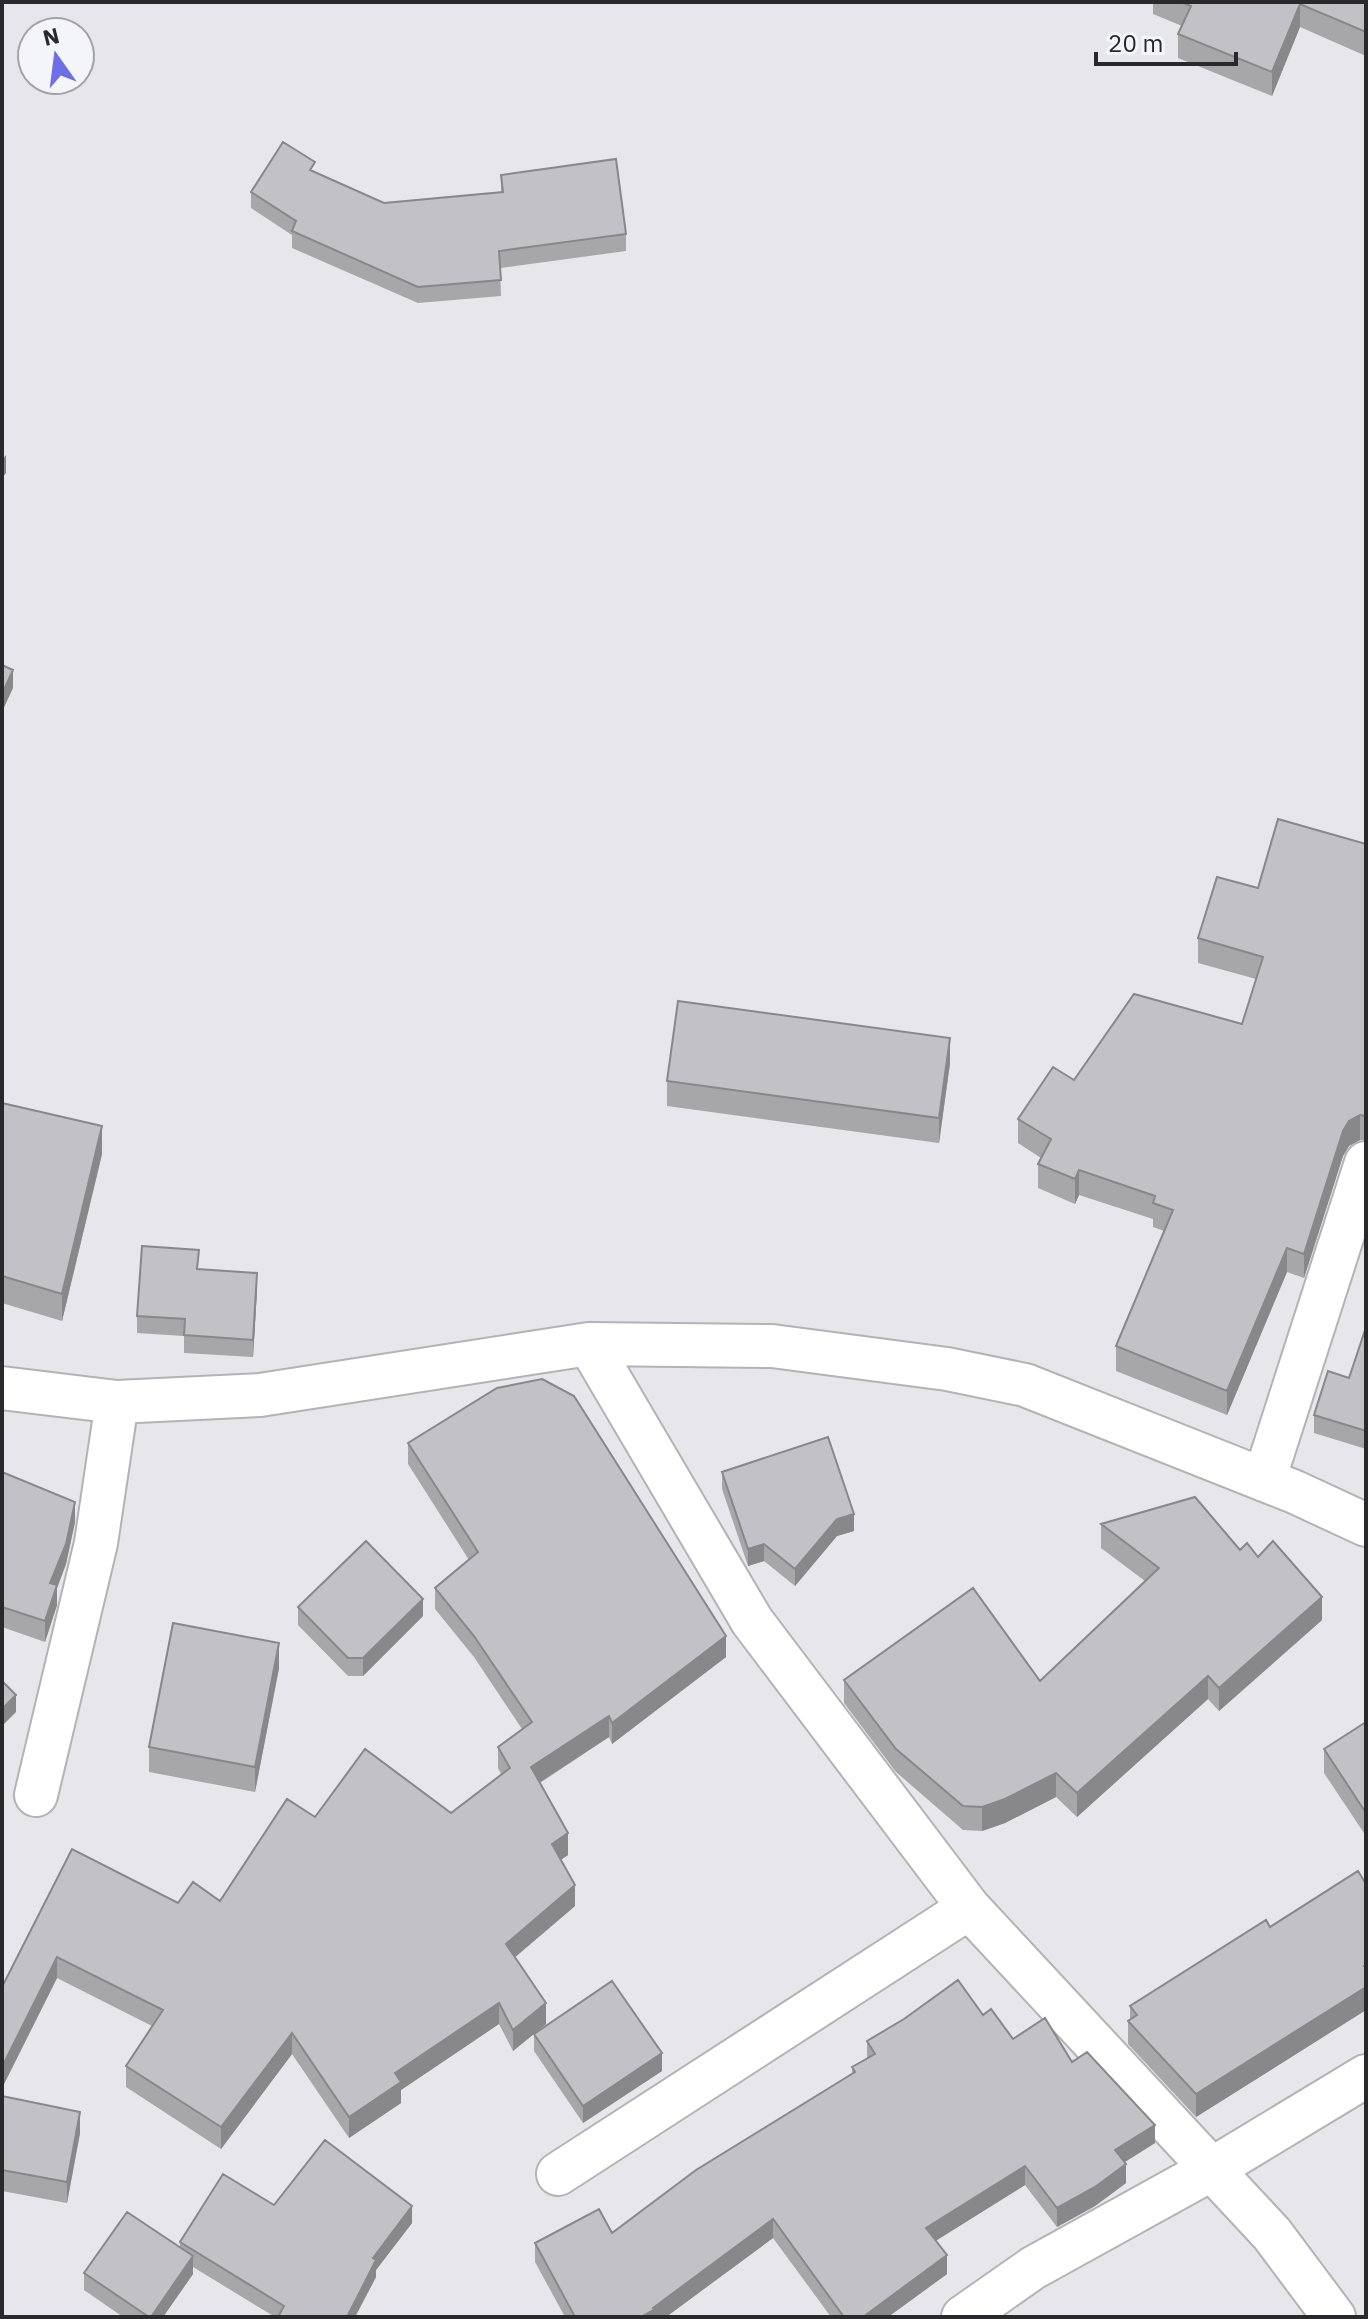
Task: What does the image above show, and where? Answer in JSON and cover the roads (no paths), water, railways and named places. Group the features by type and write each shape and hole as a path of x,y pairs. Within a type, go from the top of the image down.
{"street":[{"path":"1264,1480 1366,1163"},
{"path":"589,1344 752,1621 969,1908 1272,2234 1334,2317"},
{"path":"2,1388 117,1402 260,1395 589,1344 772,1346 947,1369 1025,1385 1264,1480 1366,1525"},
{"path":"36,1795 96,1543 117,1402"},
{"path":"558,2174 969,1908"},
{"path":"963,2317 1033,2268 1212,2169 1366,2076"}]}
